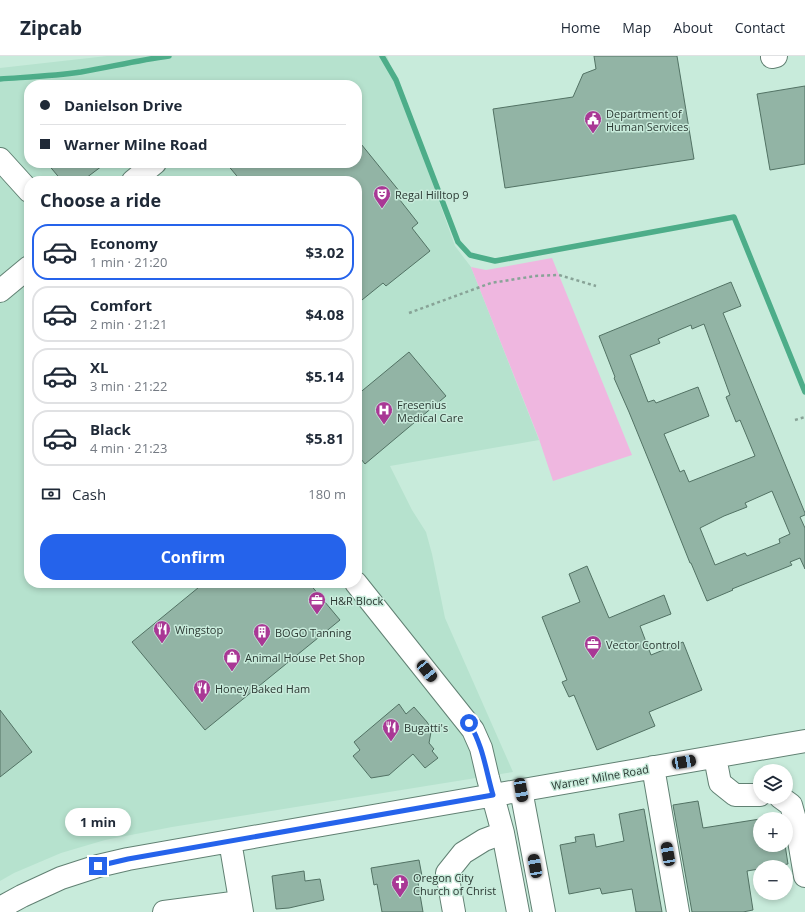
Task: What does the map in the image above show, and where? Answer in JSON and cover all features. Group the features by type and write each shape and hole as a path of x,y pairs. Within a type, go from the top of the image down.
{"street":[{"path":"0,159 24,185"},
{"path":"139,176 149,168"},
{"path":"0,291 24,271"},
{"path":"360,588 473,730 481,748 503,833 518,912"},
{"name":"Warner Milne Road","path":"0,908 61,878 98,866 128,859 805,741"},
{"path":"715,757 720,783 735,795 753,795"},
{"path":"653,767 678,912"},
{"path":"521,790 544,912"},
{"path":"790,804 796,823 805,876"},
{"path":"454,912 447,873 463,853 484,840 503,833"},
{"path":"164,912 241,907 230,841"}],"path":[{"path":"409,313 490,283 528,277 559,275 596,286"},
{"path":"795,420 805,416"}],"shaded area":[{"path":"107,56 387,56 455,246 471,267 539,440 390,466 412,510 426,532 445,618 513,772 172,827 105,840 61,853 14,873 0,881 0,68"},
{"path":"552,258 632,455 553,481 539,439 471,267 486,270"}],"building":[{"name":"Department of Human Services","path":"594,56 677,56 694,159 505,188 493,109 573,97 583,74 596,69"},
{"path":"805,86 805,164 770,170 757,94"},
{"name":"Regal Hilltop 9","path":"362,145 400,192 396,195 418,223 412,228 430,251 386,286 383,283 362,300 362,176 237,176 230,168 362,168"},
{"path":"51,168 99,168 89,176 58,176"},
{"path":"731,282 741,306 723,313 805,513 805,515 800,517 805,528 805,569 800,558 790,562 792,565 732,589 733,590 707,601 614,378 615,377 599,336","holes":["704,324 730,395 726,397 736,422 740,420 755,456 689,482 684,470 680,472 664,434 709,416 698,387 656,403 654,400 648,402 630,355 660,343 658,339 691,325 692,329","772,491 790,534 779,539 780,543 747,556 745,553 715,565 700,528 747,507 745,503"]},
{"name":"Fresenius Medical Care","path":"409,352 446,396 365,464 362,460 362,391"},
{"name":"Vector Control","path":"587,566 609,618 664,595 671,614 640,626 651,655 683,642 702,690 649,712 655,726 597,750 574,695 569,697 562,682 567,680 542,617 580,602 569,574"},
{"path":"198,588 313,588 340,620 205,730 132,642"},
{"name":"Bugatti's","path":"399,704 406,714 414,707 427,722 431,732 429,743 434,749 432,751 438,758 425,768 413,754 389,775 371,778 353,756 360,750 354,742"},
{"path":"0,710 32,752 0,777"},
{"path":"698,801 703,828 753,820 753,852 786,852 787,860 753,860 753,870 747,871 753,910 743,912 692,912 673,805"},
{"path":"644,809 662,912 636,912 632,889 602,894 600,888 569,894 560,845 576,842 575,837 594,834 596,847 624,841 619,814"},
{"name":"Oregon City Church of Christ","path":"419,860 422,876 417,877 423,912 382,912 377,884 374,885 371,868"},
{"path":"304,871 305,881 320,879 324,900 289,908 276,909 272,876"}],"waterway":[{"path":"0,79 81,72 169,56"},
{"path":"382,56 396,80 458,242 470,255 495,261 734,217 805,392"}],"place":[{"name":"Department of Human Services","path":"593,134"},
{"name":"Regal Hilltop 9","path":"382,209"},
{"name":"Fresenius Medical Care","path":"384,425"},
{"name":"H&R Block","path":"317,615"},
{"name":"Wingstop","path":"162,644"},
{"name":"BOGO Tanning","path":"262,647"},
{"name":"Vector Control","path":"593,659"},
{"name":"Animal House Pet Shop","path":"232,672"},
{"name":"Honey Baked Ham","path":"202,703"},
{"name":"Bugatti's","path":"391,742"},
{"name":"Oregon City Church of Christ","path":"400,898"}],"route":[{"path":"98,866 128,859 493,795 481,748 469,723"}]}
